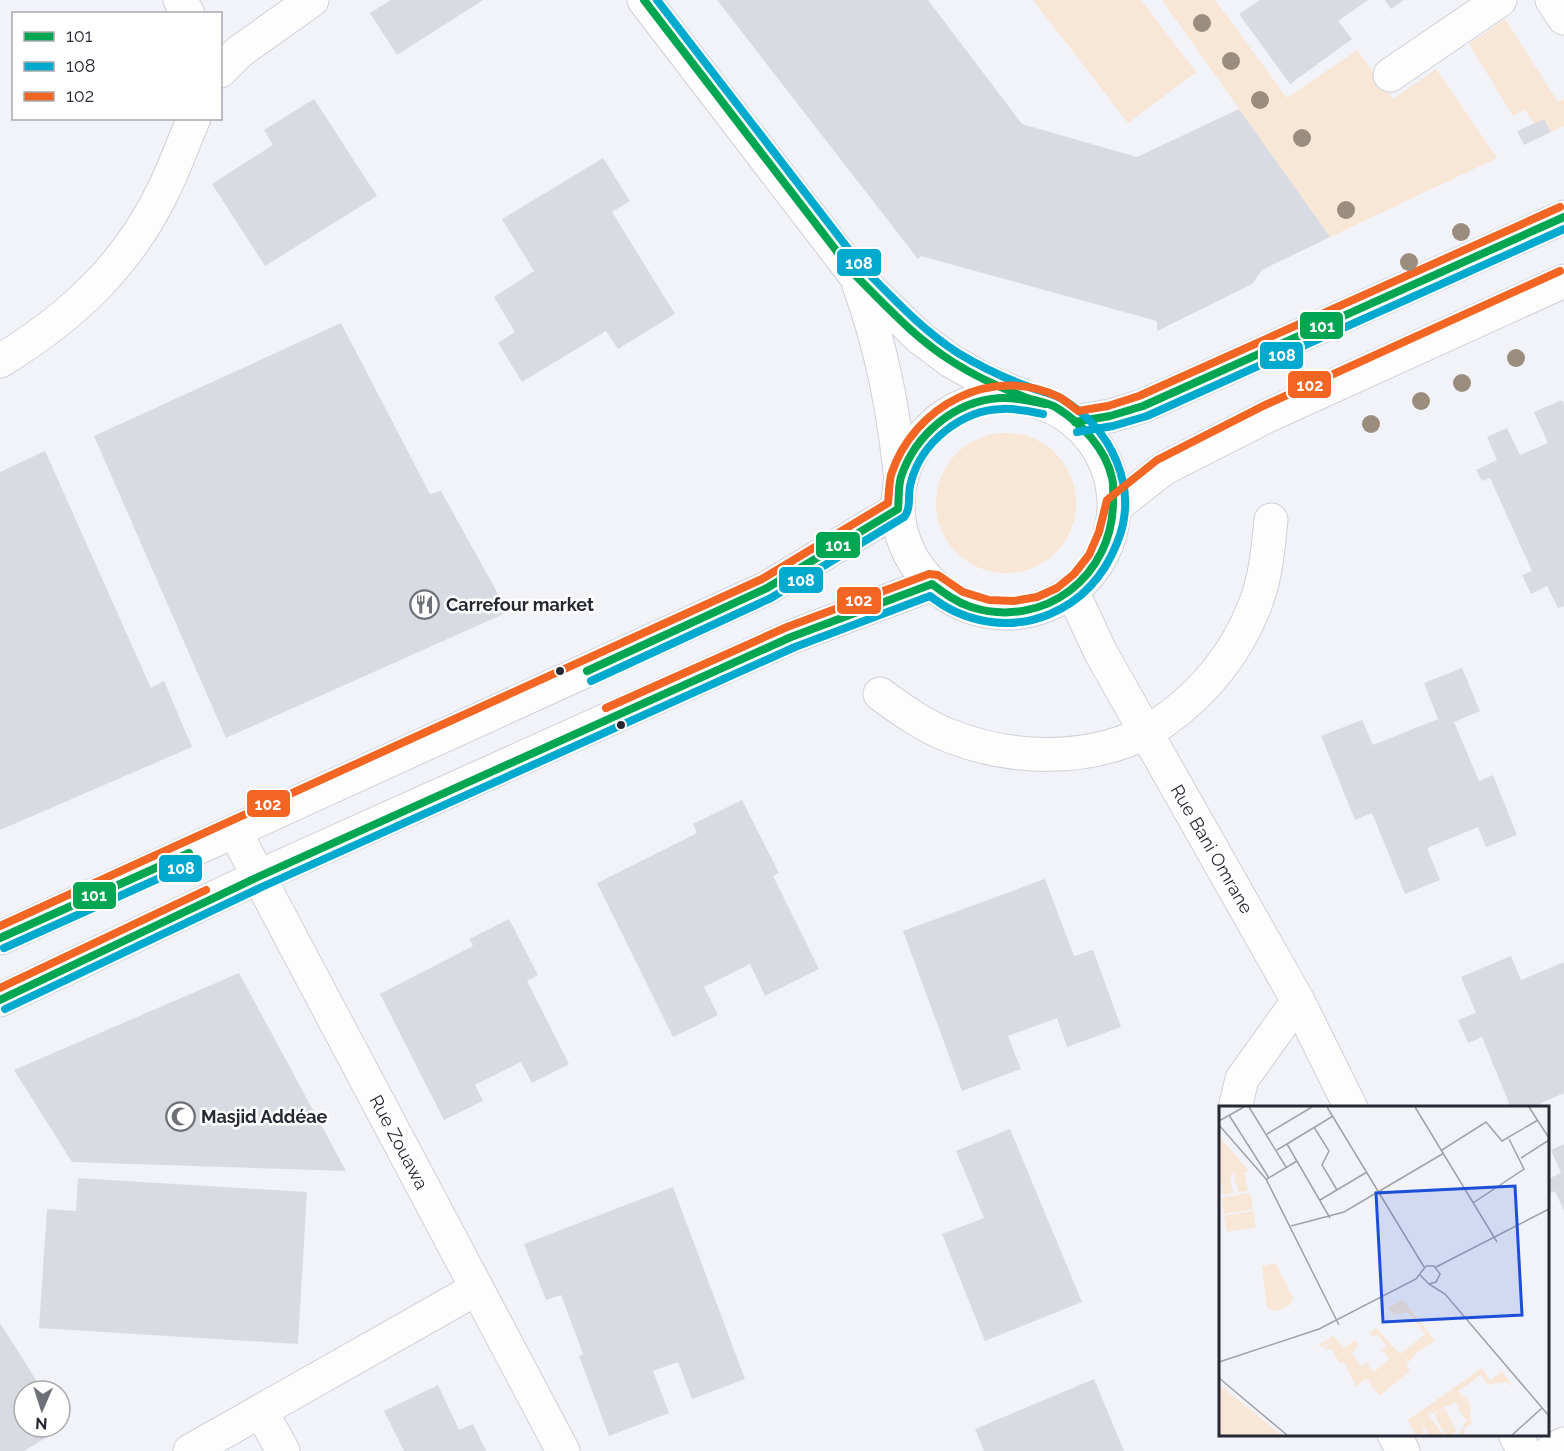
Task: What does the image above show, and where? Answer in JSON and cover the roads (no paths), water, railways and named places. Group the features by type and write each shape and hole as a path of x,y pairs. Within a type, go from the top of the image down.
{"main road":[{"path":"222,66 312,0"},
{"path":"644,0 855,275 919,337 951,361 986,381 1055,407 1075,422 1097,446 1111,474 1115,507 1109,539 1100,559 1088,576 1072,591 1045,606 1016,612 986,611 957,602 932,584 914,563 902,538 897,439 883,360 855,275"},
{"path":"1390,75 1500,0"},
{"path":"0,361 53,326 88,296 118,263 144,226 165,187 193,120"},
{"path":"1075,422 1110,417 1143,406 1564,216"},
{"path":"1115,507 1163,469 1257,420 1564,281"},
{"path":"0,938 767,588 899,494 918,443 947,414 984,398 1025,397"},
{"path":"880,693 931,727 949,736 988,749 1027,754 1068,754 1107,747 1146,733 1182,708 1212,679 1237,643 1255,604 1267,563 1271,520"},
{"path":"0,1000 260,876 791,637 932,584"},
{"name":"Rue Bani Omrane","path":"1072,591 1101,653 1298,1001 1350,1106"},
{"name":"Rue Zouawa","path":"235,832 563,1451"},
{"path":"1234,1106 1242,1079 1298,1001"},
{"path":"190,1451 476,1289"},
{"path":"261,1411 283,1451"},
{"path":"1395,1436 1403,1451"},
{"path":"1516,1436 1524,1451"},
{"path":"1551,1451 1564,1444"}],"place":[{"name":"Carrefour market","path":"425,604"},
{"name":"Masjid Addéae","path":"180,1116"}]}
